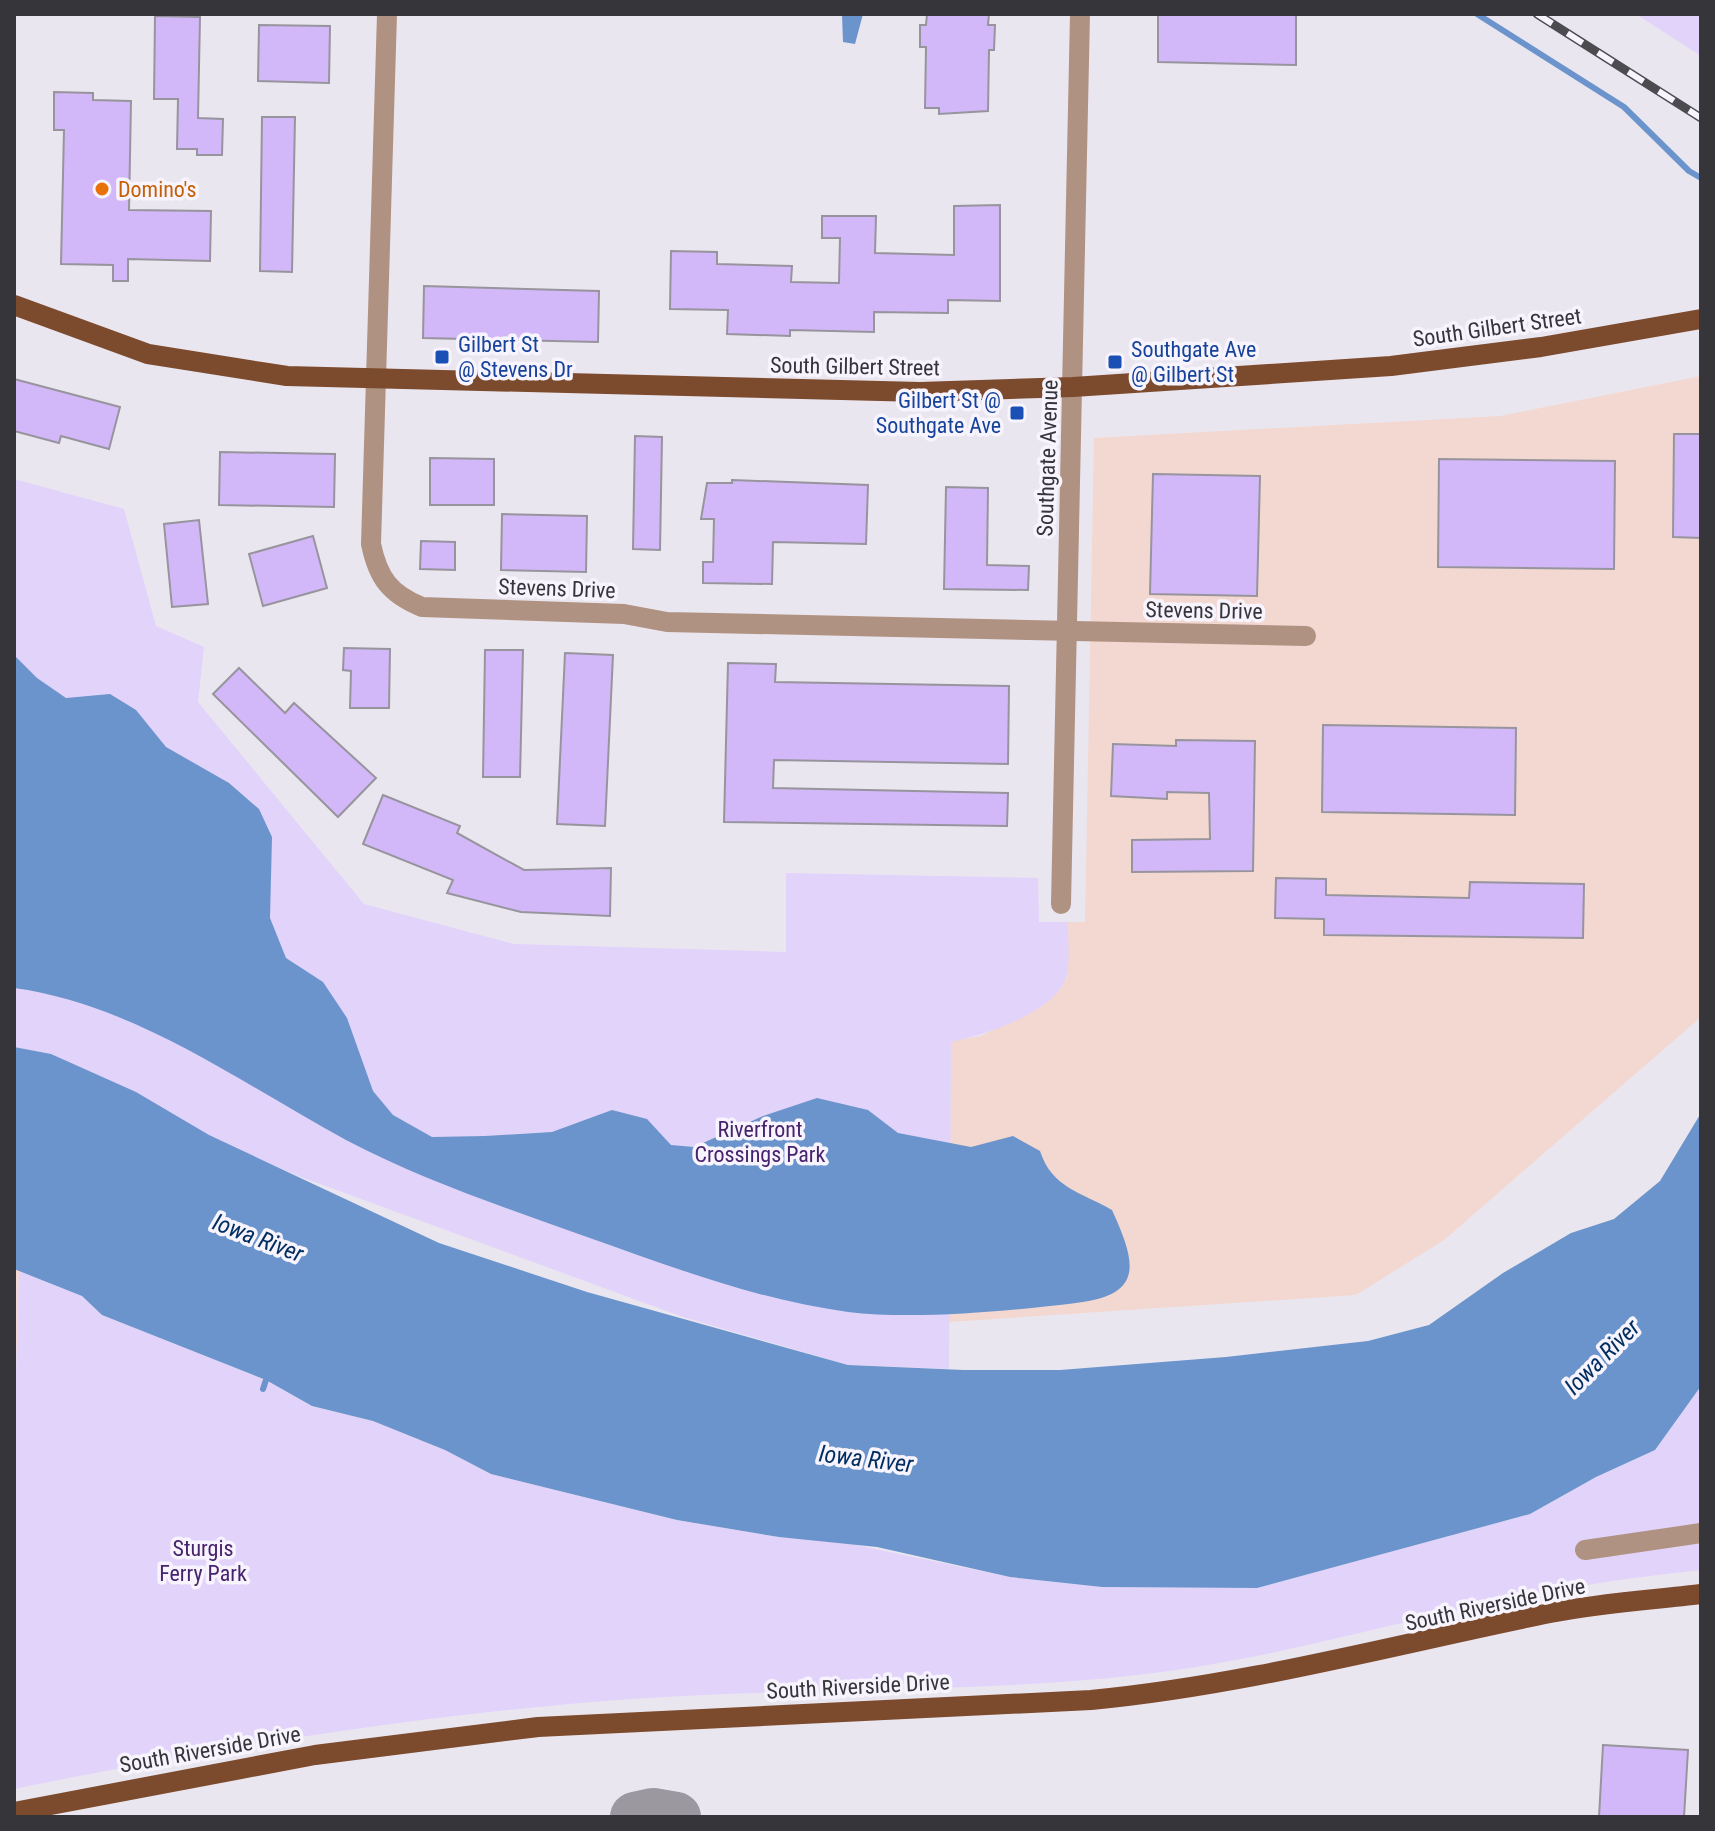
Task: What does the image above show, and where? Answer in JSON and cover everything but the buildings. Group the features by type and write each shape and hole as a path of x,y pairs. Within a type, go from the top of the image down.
{"main road":[{"name":"South Gilbert Street","path":"14,305 148,354 287,376 377,381 920,392 1073,387 1436,361 1701,319"},
{"name":"South Riverside Drive","path":"14,1812 315,1755 538,1727 1091,1700 1162,1693 1308,1668 1553,1613 1701,1594"}],"street":[{"name":"Stevens Drive","path":"387,14 371,544 385,585 403,599 422,607 624,614 667,622 1306,636"},
{"name":"Southgate Avenue","path":"1061,904 1080,14"},
{"name":"South Riverside Drive","path":"1585,1550 1701,1533"}],"shaded area":[{"path":"1701,376 1701,1017 1444,1240 1356,1295 949,1322 951,1041 981,1036 1050,1000 1067,977 1068,922 1085,922 1094,438 1500,416"},
{"path":"14,1269 19,1271 14,1442"}],"green space":[{"path":"1636,14 1701,14 1701,56"},
{"name":"Riverfront Crossings Park","path":"14,479 124,509 156,626 204,647 198,702 364,904 514,944 786,952 786,873 1038,878 1039,922 1068,922 1068,967 1062,987 1051,999 1019,1020 951,1042 949,1369 848,1365 683,1317 301,1177 14,1058"},
{"name":"Sturgis Ferry Park","path":"19,1271 82,1296 102,1315 266,1380 312,1406 373,1421 445,1450 491,1474 677,1520 779,1537 832,1540 1010,1577 1102,1587 1257,1588 1530,1514 1596,1477 1655,1450 1701,1386 1701,1570 1538,1593 1185,1669 1011,1685 695,1695 554,1705 322,1734 168,1759 14,1789 14,1442"}],"water":[{"path":"842,14 863,14 855,44 843,42"},
{"path":"14,655 37,678 66,698 110,694 136,710 166,747 229,783 259,809 272,837 270,918 286,958 323,982 347,1018 373,1091 393,1115 432,1137 485,1136 552,1132 612,1110 647,1119 671,1145 694,1147 763,1116 817,1098 868,1110 898,1133 971,1147 1013,1136 1040,1151 1052,1173 1069,1188 1112,1210 1129,1261 1129,1273 1124,1284 1114,1293 1076,1303 932,1315 848,1312 748,1291 651,1260 434,1181 346,1140 144,1028 102,1010 14,988"},
{"name":"Iowa River","path":"14,1047 51,1054 136,1092 209,1135 439,1243 587,1292 848,1365 964,1370 1060,1370 1226,1357 1368,1341 1429,1325 1503,1273 1571,1233 1614,1219 1660,1181 1701,1113 1701,1386 1655,1450 1596,1477 1530,1514 1257,1588 1102,1587 1010,1577 877,1547 779,1537 677,1520 491,1474 445,1450 373,1421 312,1406 266,1380 102,1315 82,1296 14,1269"}],"waterway":[{"path":"1477,14 1624,107 1689,171 1701,178"},
{"path":"263,1389 266,1380"}],"taxiway":[{"path":"635,1817 653,1813 676,1817"}],"railway":[{"path":"1537,14 1701,118"}],"place":[{"name":"Domino's","path":"102,189"},
{"name":"Gilbert St @ Stevens Dr","path":"442,357"},
{"name":"Southgate Ave @ Gilbert St","path":"1115,362"},
{"name":"Gilbert St @ Southgate Ave","path":"1017,413"}]}
